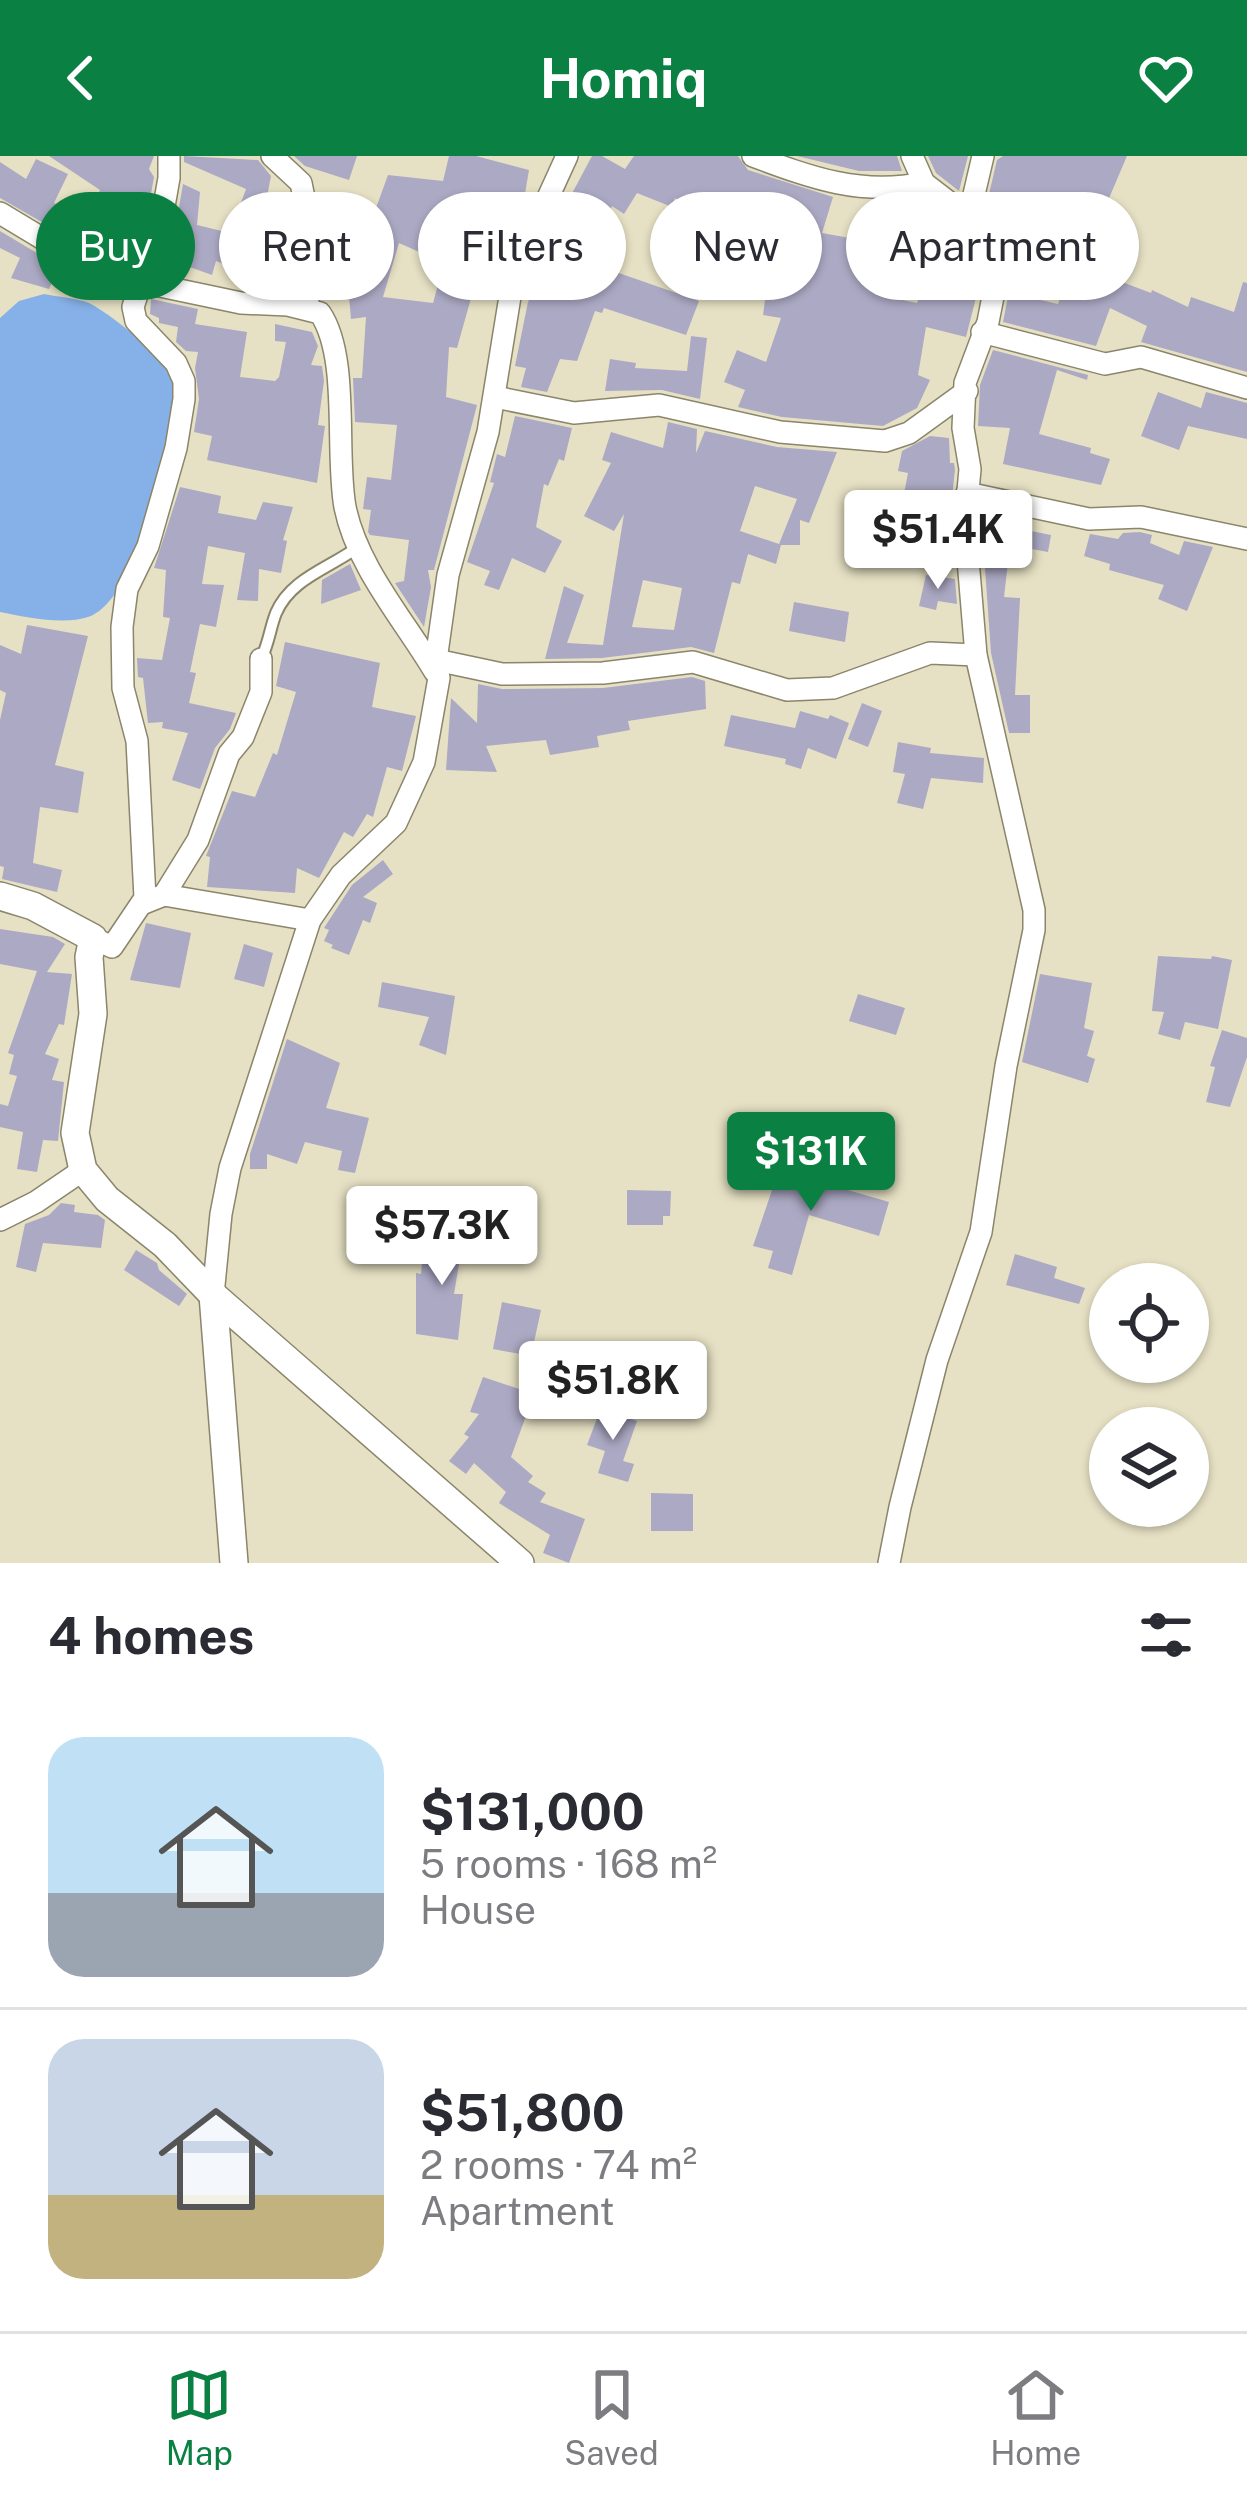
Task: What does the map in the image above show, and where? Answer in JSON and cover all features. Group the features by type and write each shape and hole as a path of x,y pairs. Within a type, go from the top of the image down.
{"main road":[{"path":"0,896 33,906 93,938 89,958 93,1014 75,1133 83,1170 107,1199 165,1245 213,1295 520,1563"},
{"path":"213,1295 234,1563"}],"street":[{"path":"163,192 169,156"},
{"path":"272,156 301,183 308,308"},
{"path":"213,1295 220,1214 230,1168 310,920 324,895 382,839 403,809 424,762 454,545 479,471 514,272 567,156"},
{"path":"753,156 822,181 869,190 924,183"},
{"path":"822,181 831,156"},
{"path":"912,156 924,183 935,192"},
{"path":"975,192 983,156"},
{"path":"0,213 36,235"},
{"path":"195,294 320,313 335,344 340,469 358,548 437,669"},
{"path":"137,300 133,307 136,321 176,363 184,381 176,448 148,546 127,589 122,627 123,688 137,741 154,899"},
{"path":"890,1563 937,1360 981,1232 1006,1066 1034,930 1034,910 976,655 965,524 970,469 963,428 968,368 990,300"},
{"path":"982,332 1105,364 1141,357 1247,388"},
{"path":"495,397 574,412 659,405 779,431 885,441 908,433 967,391"},
{"path":"968,493 1089,519 1141,517 1247,539"},
{"path":"437,669 602,673 693,662 787,690 833,688 930,652 976,655"},
{"path":"93,938 112,947 198,840 229,754 243,737 261,692 261,659"},
{"path":"154,899 310,920"},
{"path":"0,1220 83,1170"}],"lane":[{"path":"261,659 276,613 289,595 321,567 358,548"}],"water":[{"path":"36,296 36,300 84,301 98,308 152,350 176,381 172,418 140,537 116,593 91,616 46,620 0,612 0,318 19,301"}],"building":[{"path":"49,156 154,156 149,169 154,177 151,192 100,190"},
{"path":"184,156 258,160 271,176 268,192 245,192 184,162"},
{"path":"294,156 357,156 349,180 305,166"},
{"path":"449,156 476,156 529,170 525,192 418,192 418,251 399,243 394,260 394,192 382,192 388,175 443,181"},
{"path":"592,156 602,156 625,169 634,156 738,156 748,170 817,192 650,192 650,198 637,193 626,211 626,192 573,192"},
{"path":"797,156 897,156 902,171 859,171"},
{"path":"928,156 968,156 959,191 936,173"},
{"path":"1003,156 1127,156 1112,192 989,192 997,160"},
{"path":"36,159 68,174 59,192 36,192 36,219 0,198 0,162 26,179"},
{"path":"183,184 200,192 197,225 219,230 219,262 212,275 195,269 195,192 182,192"},
{"path":"822,194 833,197 822,233"},
{"path":"0,231 36,252 36,285 11,278 20,258 0,248"},
{"path":"822,233 846,237 846,300 975,300 966,337 926,327 918,375 930,380 917,408 883,426 782,417 738,407 745,390 724,382 737,350 766,362 781,318 763,315 765,300 822,300"},
{"path":"626,275 650,284 650,300 699,301 686,335 604,308 602,313 595,311 577,361 560,359 547,392 521,387 526,368 515,366 528,302 626,300"},
{"path":"1243,282 1247,283 1247,372 1141,342 1147,326 1110,308 1096,346 1003,322 1007,300 1058,304 1059,300 1139,300 1139,288 1188,307 1191,297 1234,312"},
{"path":"151,300 156,300 198,309 195,324 247,332 240,377 275,381 286,342 275,341 275,324 312,332 318,346 311,365 322,366 324,381 318,425 325,426 317,483 207,460 212,436 194,432 198,352 186,351 176,342 178,327 159,323 150,314"},
{"path":"349,300 470,300 457,348 449,347 446,397 477,405 434,570 428,570 431,587 424,627 395,583 404,581 409,540 368,532 371,510 363,509 367,477 391,480 397,425 355,422 353,378 362,378 366,317 351,319"},
{"path":"691,336 707,338 700,399 662,390 605,391 610,359 636,363 635,368 687,371"},
{"path":"993,350 1088,375 1087,380 1057,370 1039,434 1091,448 1090,453 1110,459 1101,485 1003,464 1010,428 978,426 980,385"},
{"path":"1158,392 1201,408 1206,392 1247,403 1247,439 1188,426 1179,450 1141,436"},
{"path":"515,416 572,428 564,461 559,459 548,486 544,484 536,527 562,541 545,573 512,558 499,590 484,585 490,571 467,562 494,483 490,482 497,454 505,457"},
{"path":"668,422 697,429 696,453 705,431 777,447 837,452 809,523 800,520 800,545 781,545 776,564 748,554 740,584 732,582 714,653 691,647 602,658 545,659 564,586 584,595 567,643 603,645 624,514 614,531 584,516 611,463 602,460 611,432 663,448","holes":["755,486 797,499 779,544 740,531","643,580 682,588 674,630 632,627"]},
{"path":"930,436 949,438 950,463 955,470 952,497 932,494 924,558 888,550 908,473 898,471 902,451"},
{"path":"180,487 221,496 218,513 256,520 263,502 293,507 283,540 287,541 281,573 259,569 258,601 237,600 245,553 208,546 202,584 224,585 216,627 200,624 189,703 236,713 215,748 200,789 172,780 188,733 162,728 163,722 148,723 143,678 138,677 137,658 162,660 170,618 163,617 166,570 154,568"},
{"path":"981,511 1013,518 1011,527 1051,535 1048,552 1010,545 1004,597 1020,598 1015,695 1030,695 1030,733 1009,733 991,653"},
{"path":"1123,533 1152,535 1150,543 1179,555 1184,541 1213,547 1187,611 1158,599 1164,585 1109,570 1110,564 1084,556 1090,534 1118,539"},
{"path":"350,564 361,590 321,604 322,580"},
{"path":"926,575 955,579 957,604 938,601 936,610 919,606"},
{"path":"794,602 849,612 845,642 789,631"},
{"path":"27,625 88,636 55,765 84,772 78,813 40,807 33,863 62,870 57,892 2,879 4,867 0,866 0,720 6,693 0,690 0,645 21,654"},
{"path":"285,642 380,663 372,707 416,716 402,771 387,767 373,817 367,814 353,837 344,832 319,878 297,868 295,893 207,887 210,857 206,856 232,791 255,797 273,753 277,755 296,692 276,686"},
{"path":"692,677 705,681 706,709 628,721 630,730 597,736 599,747 550,755 546,740 486,746 497,772 446,770 451,698 477,723 478,684 502,689 603,688"},
{"path":"862,703 882,711 868,747 848,739"},
{"path":"800,711 849,723 836,759 808,748 801,769 785,764 786,759 724,746 731,715 795,728"},
{"path":"898,742 931,748 930,753 984,758 983,783 931,778 923,809 897,803 905,774 893,772"},
{"path":"383,860 393,874 363,897 377,903 370,923 363,920 349,955 331,948 324,941 329,930 324,928 352,885"},
{"path":"146,923 191,933 180,988 130,980"},
{"path":"0,929 53,937 65,944 47,972 72,974 64,1025 59,1024 45,1054 59,1059 52,1080 64,1082 58,1141 43,1140 37,1172 17,1169 23,1132 0,1127 0,1104 8,1106 17,1076 9,1074 14,1055 8,1053 37,971 0,964"},
{"path":"244,944 273,953 264,987 234,979"},
{"path":"1158,956 1232,960 1218,1029 1185,1022 1180,1040 1158,1034 1164,1012 1152,1011"},
{"path":"1040,974 1092,983 1084,1028 1094,1031 1087,1056 1095,1059 1088,1083 1022,1062"},
{"path":"382,982 455,996 446,1055 419,1045 429,1017 378,1007"},
{"path":"858,994 905,1008 896,1035 849,1021"},
{"path":"1222,1030 1247,1038 1247,1057 1230,1107 1206,1102 1215,1067 1210,1066"},
{"path":"287,1039 340,1063 326,1108 369,1118 355,1173 338,1170 342,1151 305,1142 297,1164 267,1154 267,1169 250,1169 250,1154"},
{"path":"782,1161 812,1174 810,1179 889,1202 879,1236 809,1215 792,1275 768,1268 773,1251 753,1246"},
{"path":"627,1190 671,1191 670,1216 663,1216 663,1225 627,1225"},
{"path":"61,1203 75,1205 74,1212 105,1220 101,1248 43,1243 36,1272 16,1267 25,1224 49,1215"},
{"path":"424,1242 484,1242 484,1258 460,1258 454,1294 463,1294 458,1340 416,1334 416,1273 421,1274"},
{"path":"136,1250 157,1263 187,1294 179,1306 124,1270"},
{"path":"1015,1254 1057,1267 1054,1278 1085,1288 1079,1304 1006,1285"},
{"path":"502,1302 541,1310 531,1356 493,1349"},
{"path":"483,1377 534,1394 511,1457 533,1476 528,1482 546,1493 540,1502 585,1519 569,1563 543,1553 550,1535 499,1503 506,1492 474,1463 466,1474 449,1461 469,1437 464,1434 479,1414 470,1412"},
{"path":"601,1408 637,1421 623,1461 634,1464 628,1482 598,1473 605,1451 587,1445"},
{"path":"651,1493 693,1494 693,1531 651,1531"}]}
